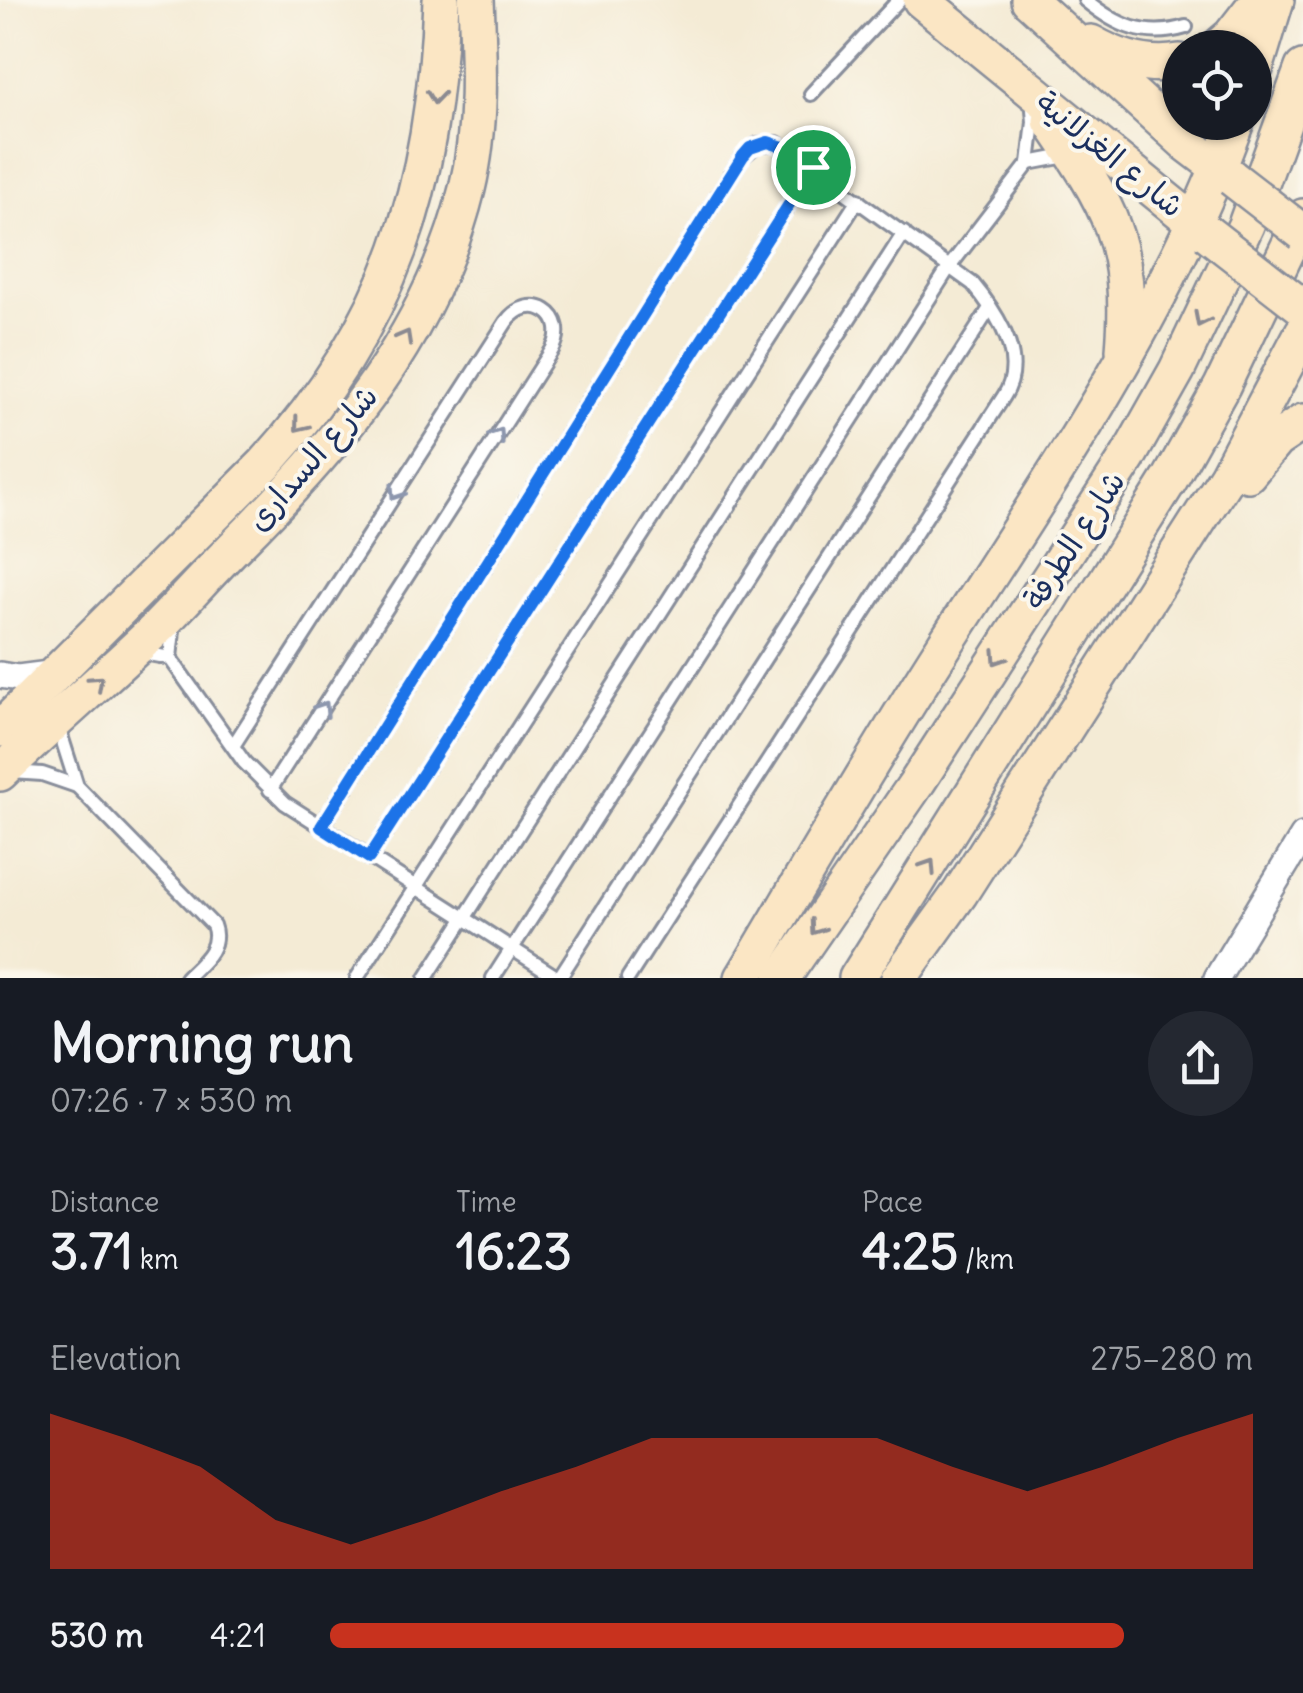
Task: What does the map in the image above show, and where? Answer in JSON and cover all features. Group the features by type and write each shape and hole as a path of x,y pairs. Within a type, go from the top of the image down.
{"main road":[{"name":"شارع الغزلانية","path":"921,0 1302,315"},
{"name":"شارع الغزلانية","path":"1028,0 1186,143 1303,233"},
{"path":"1236,30 1259,0"},
{"path":"1267,30 1276,0"},
{"name":"شارع السدارى","path":"0,728 299,427 344,364 364,331 396,259 425,164 435,104 468,1"},
{"name":"شارع السدارى","path":"1,772 56,719 158,637 300,482 370,397 413,322 451,238 471,170 478,110 468,1"},
{"path":"1060,25 1133,62 1162,63"},
{"name":"شارع الطرفة","path":"782,978 918,781 1128,457 1176,370 1246,225 1303,68"},
{"path":"1031,91 1111,215 1124,261 1123,362"},
{"path":"744,978 929,670 1123,362 1201,228 1226,173 1232,140"},
{"name":"شارع الطرفة","path":"857,978 1170,479 1222,386 1303,217"},
{"path":"899,978 970,877 1257,425 1302,315"},
{"path":"1189,536 1224,506 1276,440 1303,422"},
{"path":"130,597 158,637"}],"street":[{"path":"0,676 57,673"},
{"path":"1216,978 1303,836"}],"lane":[{"path":"811,94 899,0"},
{"path":"1086,0 1110,20 1137,30 1162,32 1186,26"},
{"path":"492,978 950,266 1029,163 1034,122 1031,91"},
{"path":"321,827 743,156 758,144 777,143 973,284 1013,354 1010,387 628,978"},
{"path":"1029,163 1075,155"},
{"path":"369,858 813,167"},
{"path":"357,978 858,200"},
{"path":"426,978 904,233"},
{"path":"233,746 506,322 518,309 528,306 546,310 557,325 557,342 270,790"},
{"path":"158,637 233,746 270,790 321,827 558,978 990,308"},
{"path":"56,719 77,786"},
{"path":"1,772 42,774 77,786 214,925 215,945 186,978"}],"route":[{"path":"777,143 813,167 369,858 321,827 743,156 758,144 777,143"}]}
